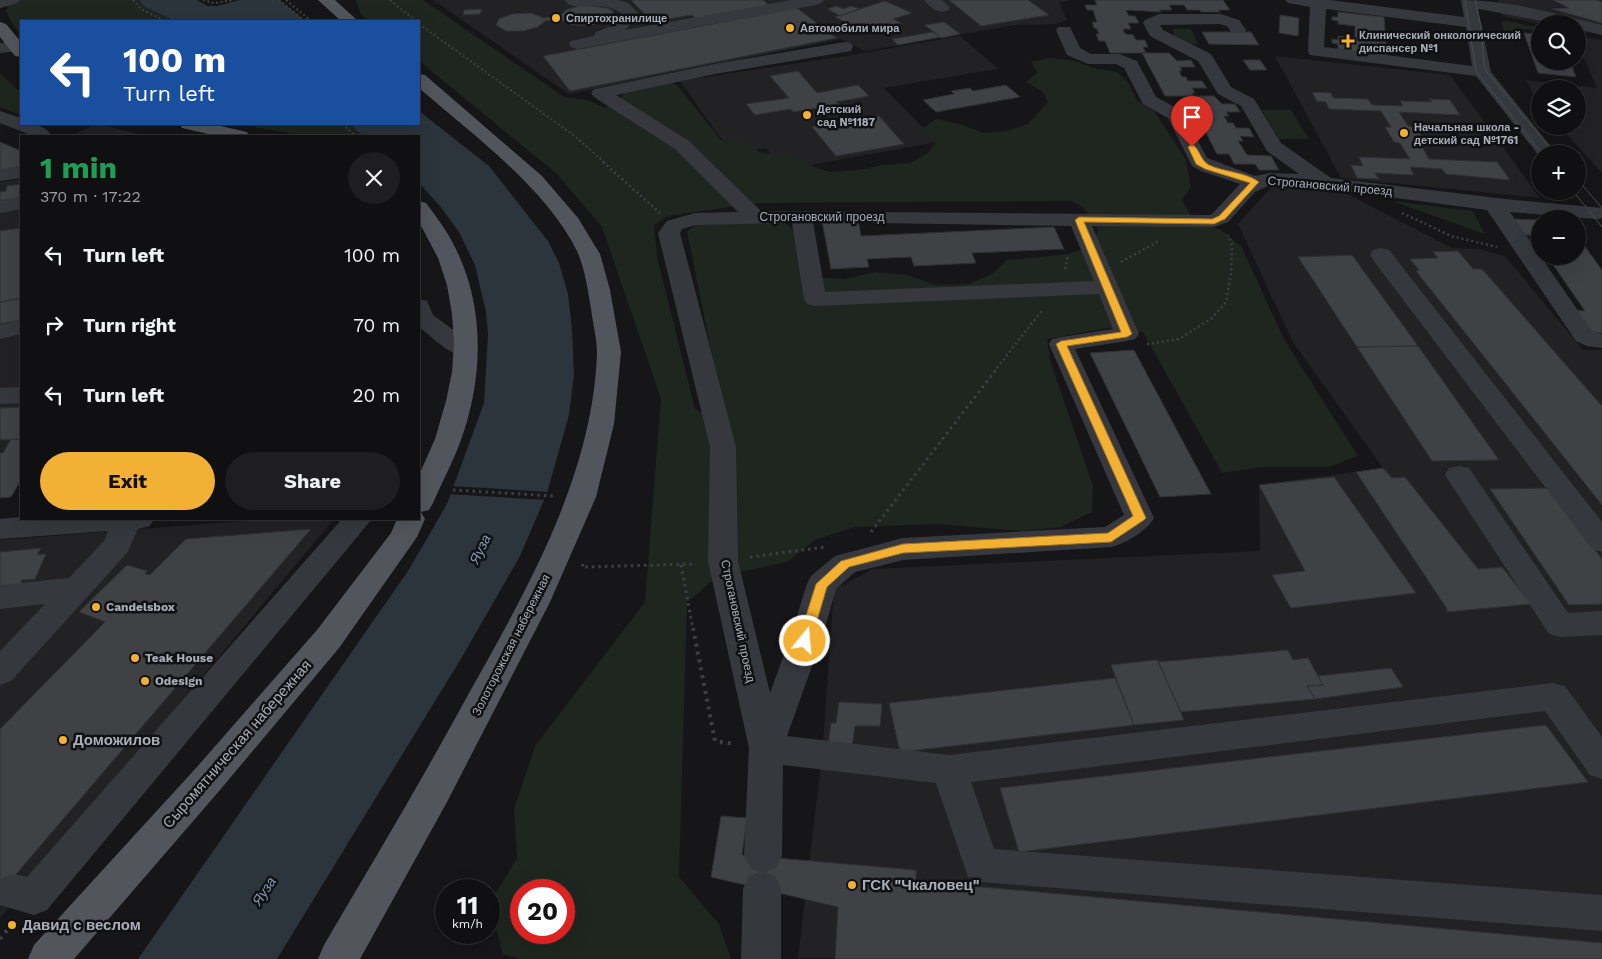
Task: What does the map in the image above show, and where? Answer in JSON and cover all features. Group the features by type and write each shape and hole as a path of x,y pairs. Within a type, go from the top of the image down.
{"main road":[{"path":"326,0 349,20"},
{"name":"Золоторожская набережная","path":"338,959 434,791 535,602 582,497 601,424 609,352 605,320 589,254 570,222 535,180 420,80"},
{"path":"193,125 236,135"},
{"name":"Сыромятническая набережная","path":"420,208 432,223 451,258 461,292 466,352 463,386 451,430 420,497"},
{"name":"Сыромятническая набережная","path":"48,959 208,779 328,639 403,537 410,520"}],"street":[{"path":"0,3 12,0"},
{"path":"573,0 574,2 601,0 623,6 632,15 617,29 577,44 816,0"},
{"path":"1293,0 1318,5 1474,23"},
{"path":"1538,15 1508,5 1469,1 1482,72 1488,82 1540,145"},
{"path":"1318,5 1316,51 1482,72"},
{"path":"1238,30 1233,23 1221,19 1159,19 1150,23 1156,33 1205,58 1224,90 1248,103 1274,147 1326,184"},
{"path":"1586,26 1602,30"},
{"path":"1064,30 1073,51 1088,59 1119,59 1131,65 1149,100 1176,116 1199,162 1208,167 1255,182"},
{"path":"755,217 682,145 600,93 715,69 845,47"},
{"path":"0,116 20,124"},
{"path":"22,125 42,135"},
{"path":"0,175 20,172"},
{"name":"Строгановский проезд","path":"761,959 766,748 723,560 723,447 669,233 674,225 695,219 802,216 1214,221 1222,218 1255,182 1266,179 1600,215"},
{"path":"1586,199 1600,215"},
{"path":"0,206 20,203"},
{"path":"1493,203 1584,336 1595,341 1602,341"},
{"path":"802,216 815,300 1059,289 1104,279"},
{"path":"1079,220 1127,334 1061,344 1140,518 1111,538 903,548 845,564 822,584 805,641 766,748 948,770 1553,696 1602,764"},
{"path":"1381,255 1602,542"},
{"path":"420,310 422,318 466,352"},
{"path":"0,332 20,327"},
{"path":"0,396 20,395"},
{"path":"1459,475 1560,625 1602,622"},
{"path":"12,524 110,520"},
{"path":"0,672 75,589 117,546 133,520"},
{"path":"13,892 34,897 357,520"},
{"path":"0,597 75,589"},
{"path":"948,770 981,865 1602,913"}],"path":[{"path":"133,0 141,9 163,20"},
{"path":"203,0 211,4 234,0"},
{"path":"279,0 304,20"},
{"path":"286,0 310,20"},
{"path":"390,0 415,20"},
{"path":"420,24 576,137 674,225"},
{"path":"343,125 355,135"},
{"path":"1394,210 1451,236 1529,255"},
{"path":"1138,345 1179,338 1211,319 1226,302 1231,274 1232,245 1222,218"},
{"path":"870,534 1059,289 1079,220"},
{"path":"1104,279 1129,259 1188,221"},
{"path":"456,490 551,496"},
{"path":"723,560 826,547"},
{"path":"582,566 681,565 716,742 766,748"}],"shaded area":[{"path":"0,0 139,0 145,7 173,20 20,20 20,34 10,20 6,10 8,8"},
{"path":"356,0 423,0 564,97 588,100 605,108 621,98 627,87 668,81 678,86 721,140 747,141 759,152 785,156 829,172 910,163 928,153 936,142 922,128 937,119 984,133 1007,131 1028,124 1048,102 1042,91 1026,82 1037,73 1031,62 1050,58 1075,61 1093,68 1117,72 1128,82 1137,101 1154,111 1186,160 1191,187 1182,200 1194,222 1221,230 1241,246 1284,339 1358,456 1329,467 1261,467 1222,473 1143,332 1107,328 1047,339 1050,360 1093,486 1092,512 1061,527 1022,531 937,524 855,527 815,540 787,562 717,577 687,602 679,877 719,924 731,959 520,959 503,954 500,944 500,887 517,858 514,809 535,746 645,602 661,399 602,227 557,174 420,62 420,20 368,20 361,15","holes":["1071,201 1084,208 1098,230 1093,246 1069,254 1007,260 992,274 969,284 935,285 907,275 875,272 845,279 805,277 798,239 789,226 772,214 716,213 687,231 723,410 704,414 695,409 657,257 654,225 668,216 758,203"]},
{"path":"433,0 1072,0 1059,3 1067,20 1055,24 1015,25 865,51 841,39 569,94"},
{"path":"1498,0 1602,0 1602,35 1586,32 1586,15 1531,15 1531,22 1502,16"},
{"path":"1507,21 1531,26 1531,30 1524,29 1505,33 1501,22"},
{"path":"1172,29 1191,29 1198,44 1178,43"},
{"name":"Детский сад №1187","path":"960,36 998,69 884,88 937,142 783,170 766,148 732,154 680,81 852,55"},
{"path":"1586,37 1602,40 1602,173 1586,156 1586,145 1576,145 1567,135 1586,135 1586,87 1597,88 1586,63"},
{"name":"Начальная школа - детский сад №1761","path":"1275,56 1450,75 1531,186 1531,197 1341,178"},
{"path":"0,73 20,92 20,115 0,107"},
{"path":"1526,80 1531,81 1531,89"},
{"path":"1262,110 1291,110 1309,139 1279,139"},
{"path":"94,125 103,125 142,135 72,135"},
{"path":"243,125 351,125 362,135 300,135"},
{"path":"20,179 20,484 11,497 0,498 0,182"},
{"path":"1274,184 1347,194 1452,248 1478,249 1505,256 1583,350 1602,350 1602,959 798,958 822,755 834,590 873,569 1260,551 1259,485 1383,468 1293,342 1238,224"},
{"path":"1392,201 1473,211 1485,234"},
{"path":"256,520 333,520 0,918 0,540"}],"water":[{"path":"139,0 197,0 207,6 217,6 240,0 279,0 304,20 173,20 145,7"},
{"name":"Яуза","path":"420,112 489,166 548,241 559,263 568,294 574,375 569,415 547,493 520,556 462,657 277,959 138,959 408,571 447,504 484,403 488,334 486,312 475,265 459,232 440,206 420,184 420,135 362,135 351,125 420,125"}],"pier":[{"path":"451,486 550,492 547,500 448,494"}],"building":[{"path":"631,0 763,0 770,6 697,19 691,15 652,22"},
{"path":"949,0 1028,0 1049,15 981,26"},
{"path":"1095,0 1223,0 1230,10 1201,12 1200,10 1187,10 1184,5 1169,5 1172,10 1159,10 1161,12 1126,11 1129,16 1135,16 1139,23 1128,23 1131,29 1123,29 1125,34 1133,35 1136,40 1145,40 1148,47 1143,47 1146,53 1110,53 1105,41 1099,41 1096,34 1099,34 1092,22 1097,22 1093,10 1087,10 1085,5 1097,5"},
{"path":"1553,0 1597,0 1602,2 1602,23 1586,19 1586,15 1573,15 1552,9 1569,8"},
{"path":"885,1 912,13 893,19 901,23 875,32 867,28 862,30 835,17"},
{"name":"Спиртохранилище","path":"582,5 608,8 613,11 614,16 605,22 589,26 572,25 561,20 545,21 538,27 523,31 506,31 496,25 499,19 512,14 531,13 544,18 560,16 566,10"},
{"path":"837,6 843,9 851,6 860,9 841,16 827,9"},
{"path":"797,8 836,38 570,91 543,56"},
{"path":"482,9 480,14 463,15 464,10"},
{"path":"1338,12 1384,17 1387,56 1338,49 1338,44 1332,43 1332,39 1338,40 1338,36 1355,38 1355,26 1338,24 1338,21 1332,20 1332,17 1338,17"},
{"path":"1280,15 1299,18 1298,36 1279,33"},
{"path":"944,22 960,34 941,38 925,25"},
{"path":"933,32 940,37 898,45 892,39"},
{"path":"1202,32 1251,32 1259,45 1209,44"},
{"path":"1524,33 1531,33 1531,53"},
{"path":"1142,53 1169,53 1177,61 1191,60 1195,67 1180,67 1182,71 1179,71 1182,77 1186,77 1188,81 1202,81 1207,88 1192,88 1195,93 1192,93 1194,96 1165,96"},
{"path":"1243,60 1260,60 1267,70 1250,70"},
{"path":"1537,70 1573,70 1576,77 1538,73"},
{"path":"798,71 817,93 858,85 869,96 836,102 839,104 793,112 791,109 755,115 746,104 789,98 770,76"},
{"path":"1006,85 1020,97 936,112 923,100 954,94 951,91 970,88 973,91"},
{"path":"1312,92 1331,93 1333,98 1368,99 1372,105 1403,106 1400,101 1432,102 1430,99 1450,100 1460,115 1399,112 1408,126 1416,127 1426,143 1420,143 1429,159 1497,162 1510,180 1446,174 1442,169 1410,167 1414,175 1375,173 1379,179 1357,178 1351,165 1363,166 1359,157 1410,159 1400,143 1394,142 1385,127 1391,127 1381,111 1329,109 1326,102 1317,101"},
{"path":"1187,96 1214,96 1222,104 1235,104 1240,112 1226,112 1229,116 1224,116 1228,123 1233,123 1236,128 1249,128 1254,137 1240,136 1243,141 1238,141 1247,155 1271,156 1279,170 1259,170 1255,164 1234,164 1229,154 1217,154"},
{"path":"879,116 904,144 836,156 812,127"},
{"path":"0,142 20,151 20,166 0,171"},
{"path":"20,184 20,197 0,201 0,192 6,191 7,186"},
{"path":"858,219 861,236 1054,227 1064,249 972,253 976,263 914,266 911,257 867,259 869,267 831,269 822,221"},
{"path":"1513,219 1531,220 1531,235 1525,235"},
{"path":"20,228 20,298 0,302 0,231"},
{"path":"1586,248 1602,270 1602,333 1589,332 1574,310 1585,311 1553,265 1586,265"},
{"path":"1458,251 1473,269 1482,269 1602,406 1602,505 1416,271 1419,270 1410,259 1438,258 1433,252"},
{"path":"1352,255 1418,346 1357,347 1298,257"},
{"path":"20,298 20,320 0,324 0,302"},
{"path":"1418,346 1499,460 1432,461 1357,347"},
{"path":"1134,350 1211,494 1160,497 1090,353"},
{"path":"20,407 20,439 0,440 0,408"},
{"path":"11,439 20,439 20,482 11,497 0,498 0,453 3,453"},
{"path":"1383,468 1392,478 1405,477 1478,569 1502,567 1531,604 1447,612 1447,609 1356,472"},
{"path":"1334,477 1416,593 1291,608 1272,575 1305,571 1259,485"},
{"path":"1549,488 1602,559 1602,604 1569,605 1490,489"},
{"path":"311,529 0,893 0,729 105,622 79,612 127,565 147,571 145,574 150,575 186,539"},
{"path":"41,548 37,555 46,554 35,579 22,580 19,586 0,588 0,552"},
{"path":"1288,650 1293,660 1308,658 1323,685 1307,686 1315,699 1181,712 1158,662"},
{"path":"1158,660 1184,720 1134,725 1111,665"},
{"path":"1391,668 1403,687 1315,699 1307,686 1323,685 1318,676"},
{"path":"1115,678 1134,725 900,752 889,703"},
{"path":"839,702 882,704 880,726 855,726 852,747 828,745 831,723 836,723"},
{"path":"1546,725 1588,782 1019,852 1000,788"},
{"name":"ГСК \"Чкаловец\"","path":"721,816 747,818 742,855 916,870 916,881 1602,943 1602,959 835,959 838,907 711,877"}],"tram line":[{"path":"1465,0 1476,71 1535,145"},
{"path":"1475,0 1481,26 1484,66 1487,72 1548,145"},
{"path":"1586,189 1602,208"},
{"path":"1580,200 1602,227"}],"place":[{"name":"Спиртохранилище","path":"556,18"},
{"name":"Автомобили мира","path":"790,28"},
{"name":"Клинический онкологический диспансер №1","path":"1348,41"},
{"name":"Детский сад №1187","path":"807,115"},
{"name":"Начальная школа - детский сад №1761","path":"1404,133"},
{"name":"Candelsbox","path":"96,607"},
{"name":"Teak House","path":"135,658"},
{"name":"Odesign","path":"145,681"},
{"name":"Доможилов","path":"63,740"},
{"name":"ГСК \"Чкаловец\"","path":"852,885"},
{"name":"Давид с веслом","path":"12,925"}],"route":[{"path":"805,641 822,584 845,564 903,548 1111,538 1140,518 1061,344 1127,334 1079,220 1214,221 1222,218 1255,182 1208,167 1199,162 1192,147"}]}
